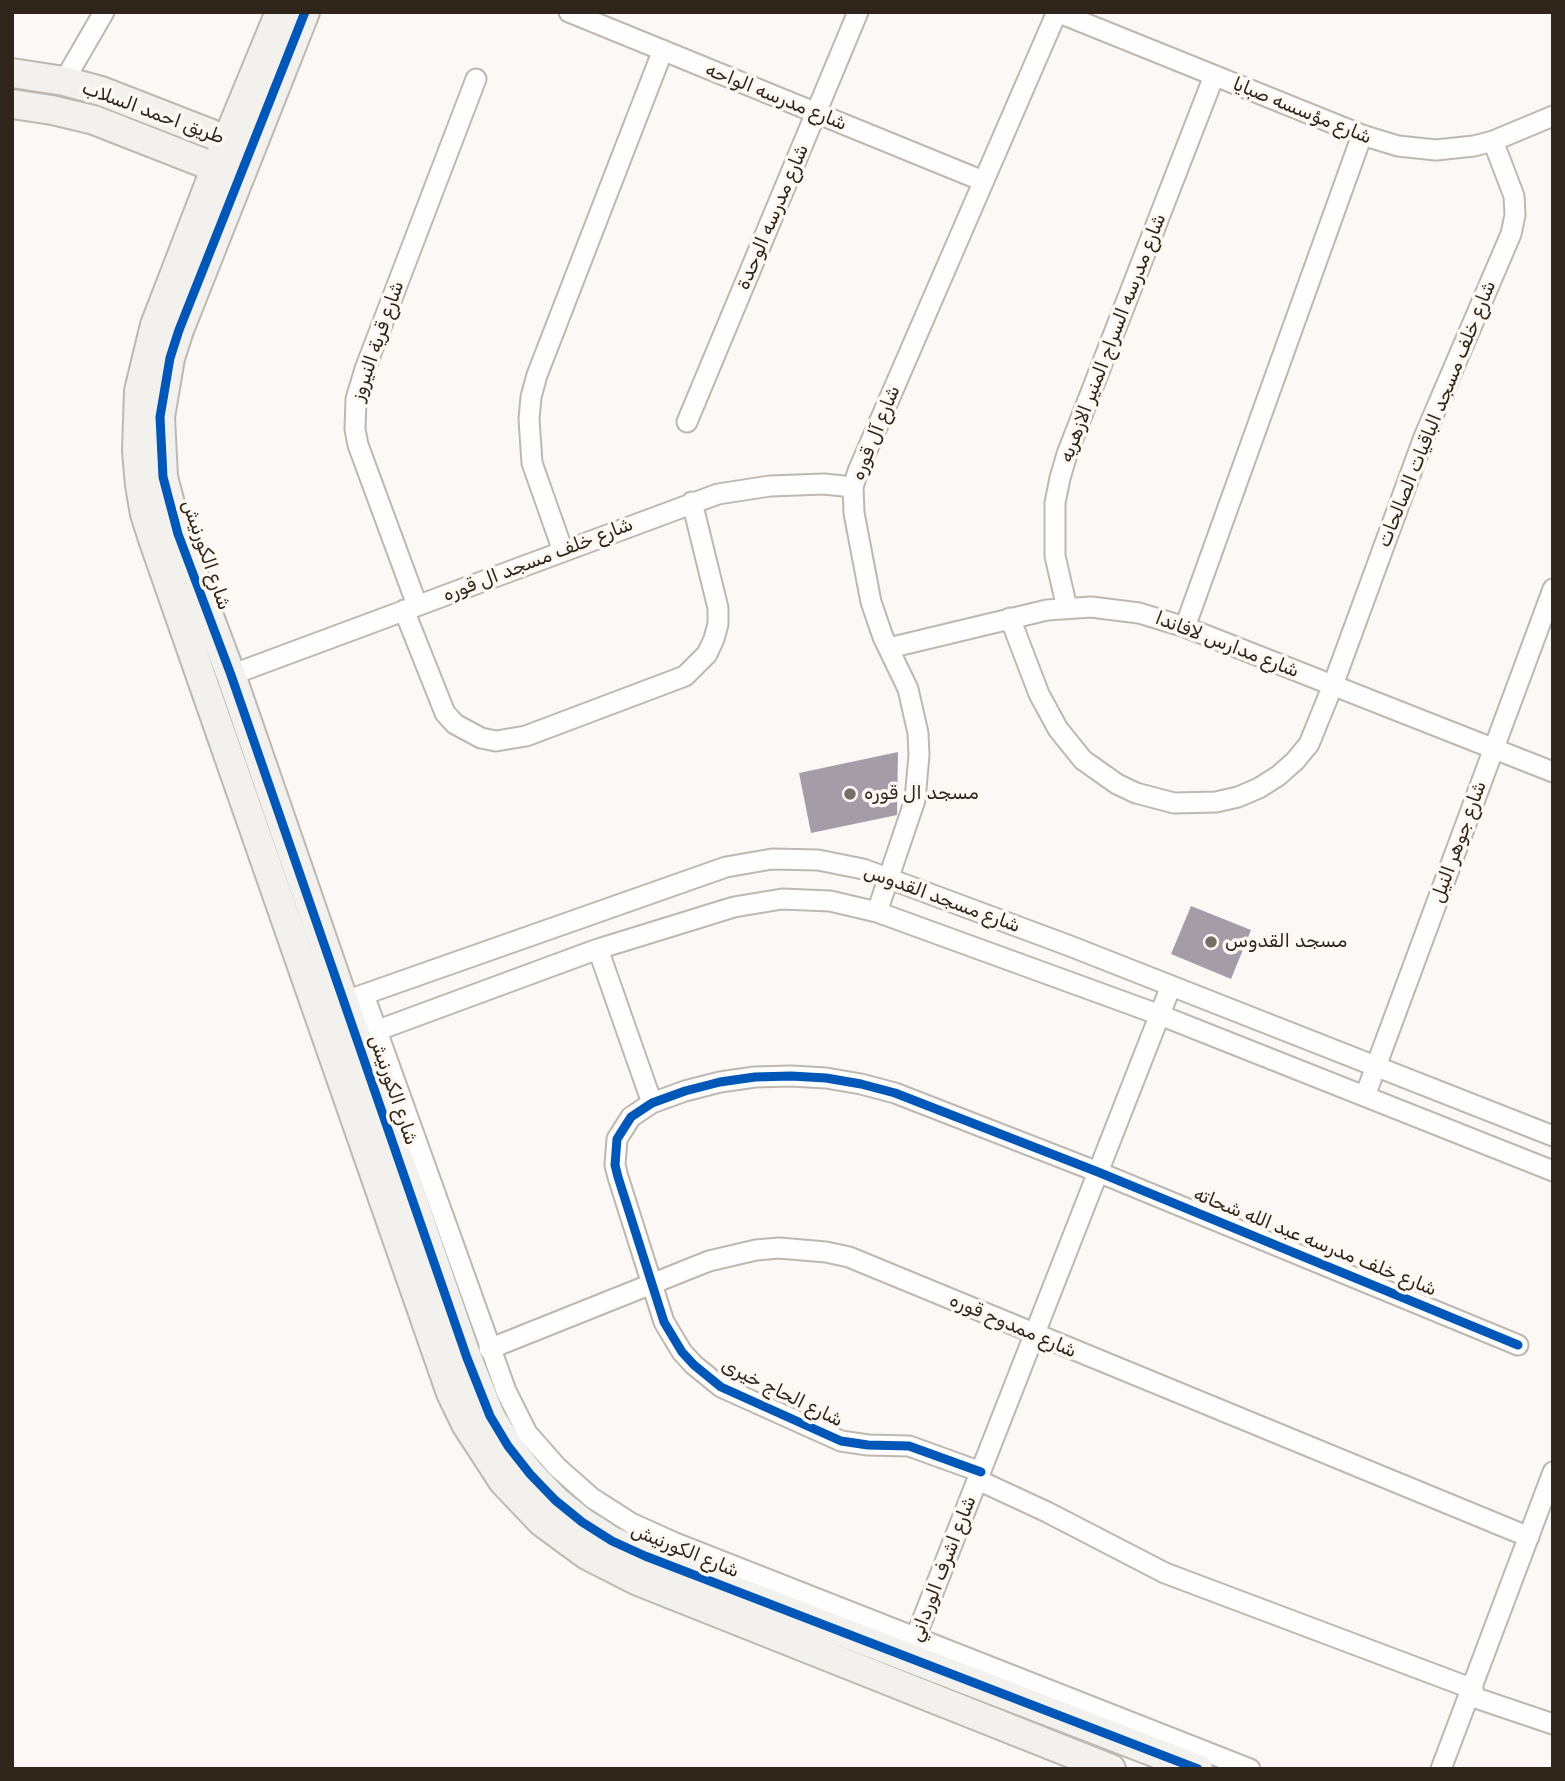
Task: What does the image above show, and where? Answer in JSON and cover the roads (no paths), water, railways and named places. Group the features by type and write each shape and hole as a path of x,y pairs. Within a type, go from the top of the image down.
{"street":[{"name":"شارع الكورنيش","path":"280,12 228,172 155,325 139,391 137,451 145,513 154,542 342,1002"},
{"name":"شارع الكورنيش","path":"239,144 305,12"},
{"name":"شارع مدرسه الواحه","path":"569,12 983,181"},
{"name":"شارع مدرسه الوحدة","path":"687,422 859,12"},
{"name":"شارع مؤسسه صبايا","path":"1057,12 1362,135 1417,150 1455,149 1493,141 1553,116"},
{"name":"شارع آل قوره","path":"877,912 915,800 919,755 916,722 908,689 878,626 871,602 853,504 853,487 1057,12"},
{"path":"64,81 102,13"},
{"path":"563,551 532,463 529,419 531,397 537,375 663,50"},
{"name":"طريق احمد السلاب","path":"12,73 64,81 101,91 239,144"},
{"name":"شارع مدرسه السراج المنير الازهريه","path":"1067,608 1060,583 1054,530 1055,503 1060,478 1214,76"},
{"name":"شارع قرية النيروز","path":"476,79 365,369 356,399 355,429 358,444 445,713 455,724 481,738 512,740 685,676 697,666 714,639 718,608 692,502"},
{"name":"طريق احمد السلاب","path":"12,104 94,120 228,172"},
{"path":"1185,627 1362,135"},
{"name":"شارع خلف مسجد الباقيات الصالحات","path":"1010,618 1047,712 1069,745 1098,772 1116,784 1155,799 1193,804 1216,803 1259,788 1295,761 1309,744 1333,685 1424,437 1513,225 1514,196 1493,141"},
{"name":"شارع الكورنيش","path":"228,172 163,387 160,417 162,467 169,506 231,674 476,1384 502,1436 530,1475 555,1500 612,1541 645,1556 912,1647 1198,1769"},
{"name":"شارع خلف مسجد ال قوره","path":"231,674 718,494 771,485 824,484 853,487"},
{"name":"شارع جوهر النيل","path":"1365,1096 1553,589"},
{"name":"شارع مدارس لافاندا","path":"889,648 1010,618 1067,608 1115,609 1151,616 1185,627 1553,772"},
{"name":"شارع مسجد القدوس","path":"342,1002 726,867 772,859 818,860 863,869 890,878 1553,1136"},
{"name":"شارع مسجد القدوس","path":"355,1039 598,949 723,910 758,902 806,899 854,905 877,912 1160,1015 1553,1171"},
{"path":"598,949 652,1103"},
{"name":"شارع اشرف الورداني","path":"898,1684 1171,986"},
{"name":"شارع الكورنيش","path":"355,1039 451,1394 483,1453 521,1502 564,1539 612,1569 1111,1769"},
{"path":"355,1039 506,1391 527,1433 557,1467 592,1498 631,1523 912,1647 1250,1769"},
{"name":"شارع خلف مدرسه عبد الله شحاته","path":"652,1103 685,1091 755,1077 826,1078 895,1093 1098,1172 1518,1345"},
{"name":"شارع الحاج خيرى","path":"652,1103 631,1117 623,1127 615,1152 618,1177 657,1306 672,1338 694,1365 722,1387 841,1441 909,1446 979,1476 1165,1573 1553,1724"},
{"name":"شارع ممدوح قوره","path":"489,1349 709,1261 756,1250 814,1250 849,1257 1529,1536"},
{"path":"1441,1769 1553,1472"}],"place":[{"name":"مسجد ال قوره","path":"850,794"},
{"name":"مسجد القدوس","path":"1211,942"}]}
